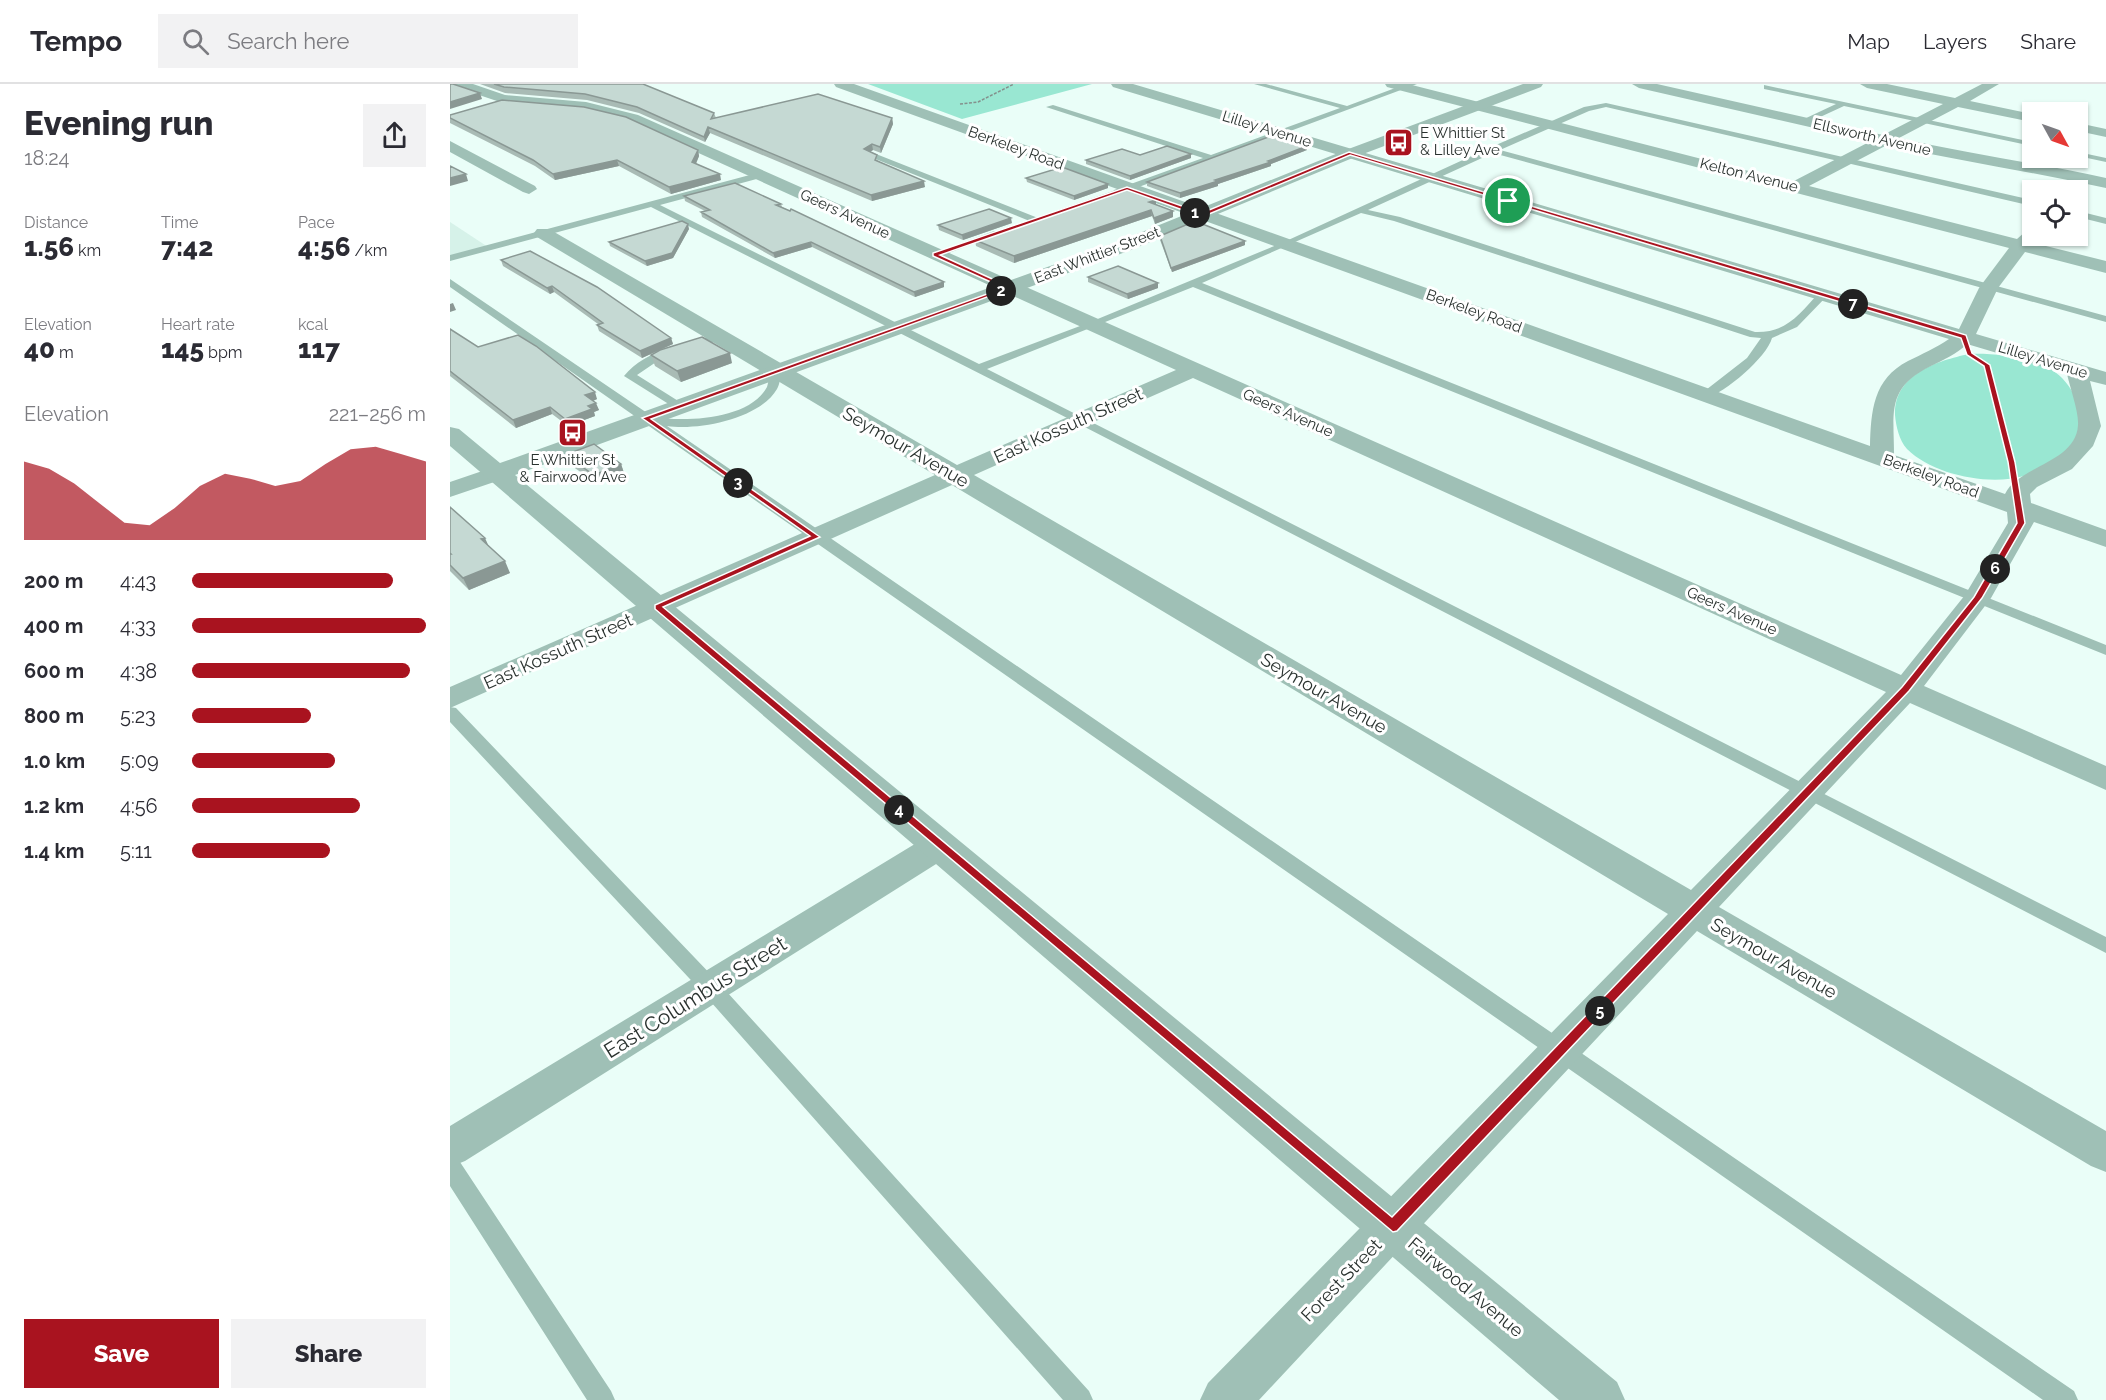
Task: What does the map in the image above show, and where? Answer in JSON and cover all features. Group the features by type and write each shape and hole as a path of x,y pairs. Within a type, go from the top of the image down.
{"street":[{"name":"Geers Avenue","path":"460,84 503,99 585,106 633,118 2106,779"},
{"name":"Berkeley Road","path":"841,84 1882,458 2017,500 2106,539"},
{"name":"Lilley Avenue","path":"1118,84 2106,379"},
{"name":"East Whittier Street","path":"450,490 1009,288 1202,215 1474,105 1536,84"},
{"name":"Ellsworth Avenue","path":"1639,84 1961,157 2104,181"},
{"path":"1867,84 2022,116"},
{"path":"1794,187 1992,84"},
{"name":"Kelton Avenue","path":"1403,85 1794,187 2022,239"},
{"path":"478,108 503,99"},
{"path":"2088,129 2106,133"},
{"path":"450,146 529,189"},
{"path":"2088,190 2104,181"},
{"name":"Seymour Avenue","path":"543,233 2106,1153"},
{"path":"1882,458 1884,405 1892,384 1913,366 1942,353 1964,337 1990,286 2013,252 2022,244"},
{"name":"Kelton Avenue","path":"2045,246 2106,267"},
{"name":"East Kossuth Street","path":"450,698 1193,370"},
{"path":"2017,500 2028,482 2064,464 2081,446 2090,426 2077,370"},
{"name":"Fairwood Avenue","path":"450,434 1599,1400"},
{"name":"Forest Street","path":"1225,1400 1561,1052 1906,689 1977,598 2021,523 2017,500"},
{"name":"East Columbus Street","path":"450,1148 940,845"}],"lane":[{"path":"1258,84 1347,108"},
{"path":"1107,195 1347,108 1403,85"},
{"path":"1767,87 2022,142"},
{"path":"1805,122 1842,104"},
{"path":"975,369 1092,325 1287,244 1492,150 1587,109 1606,105 2022,201"},
{"path":"1050,107 1209,157"},
{"path":"1492,150 1990,286 2106,320"},
{"path":"871,154 1035,220"},
{"path":"2088,156 2106,160"},
{"path":"450,258 761,175"},
{"path":"652,204 975,369 1081,420 2106,946"},
{"path":"1359,210 1398,219 1745,332 1767,337 1779,335 1788,330 1823,295"},
{"path":"1024,224 1046,216"},
{"path":"2088,216 2106,221"},
{"path":"935,255 1002,232"},
{"path":"450,282 2065,1400"},
{"path":"1192,283 2106,650"},
{"path":"679,406 630,376 635,368 653,358 720,337"},
{"path":"1706,394 1758,353 1767,343 1767,337"},
{"path":"645,418 676,424 718,420 754,406 772,388 776,371"},
{"path":"450,712 710,987 1080,1400"},
{"path":"450,1166 602,1400"}],"path":[{"path":"956,104 978,102 1014,84"},
{"path":"1964,337 1969,354 1987,365 2017,500"}],"shaded area":[{"path":"450,222 488,247 450,257"}],"green space":[{"path":"868,84 1092,84 962,119"},
{"path":"1969,354 1992,354 2031,361 2043,365 2062,378 2083,414 2079,434 2072,447 2030,474 1995,480 1946,472 1931,466 1907,449 1898,433 1895,415 1902,389 1920,372 1931,366"}],"building":[{"path":"450,84 453,84 480,93 450,102"},
{"path":"494,84 643,84 714,113 711,119 818,94 892,118 880,147 872,144 864,149 877,155 875,160 924,181 871,195 708,127 704,137 637,107 585,94 504,87"},
{"path":"502,100 584,107 626,117 698,150 692,162 720,174 669,187 617,160 553,174 533,160 450,118 450,115"},
{"path":"1271,136 1307,146 1268,161 1271,162 1180,193 1147,182"},
{"path":"1167,146 1191,154 1130,176 1086,160 1122,149 1140,155"},
{"path":"450,166 466,174 450,178"},
{"path":"1062,167 1108,184 1074,196 1026,178"},
{"path":"735,183 781,204 776,205 790,211 791,209 944,282 914,292 811,242 773,253 701,212 710,210 684,196"},
{"path":"1124,188 1156,200 1149,202 1173,211 1154,218 1151,210 1014,256 975,240"},
{"path":"989,209 1011,218 962,235 938,225"},
{"path":"682,221 688,224 672,253 645,261 609,242"},
{"path":"1195,221 1245,241 1171,268 1160,236"},
{"path":"530,251 597,287 671,338 640,351 597,325 603,323 552,286 547,288 501,260"},
{"path":"1118,266 1158,283 1127,294 1088,277"},
{"path":"450,329 478,347 518,335 536,346 595,392 585,395 596,403 588,406 592,409 565,419 550,407 513,420 450,371"},
{"path":"702,337 730,353 677,371 651,355 660,350"},
{"path":"594,444 621,464 594,475 565,455"},
{"path":"450,507 485,538 481,539 505,561 463,578 450,565"}],"place":[{"name":"E Whittier St & Lilley Ave","path":"1399,142"},
{"name":"E Whittier St & Fairwood Ave","path":"573,433"}],"route":[{"path":"1349,154 1508,201 1964,337 1969,354 1987,365 2011,462 2021,523 1977,598 1906,689 1393,1226 658,607 816,537 645,418 1009,288 935,255 1127,188 1202,215 1349,154"}]}
